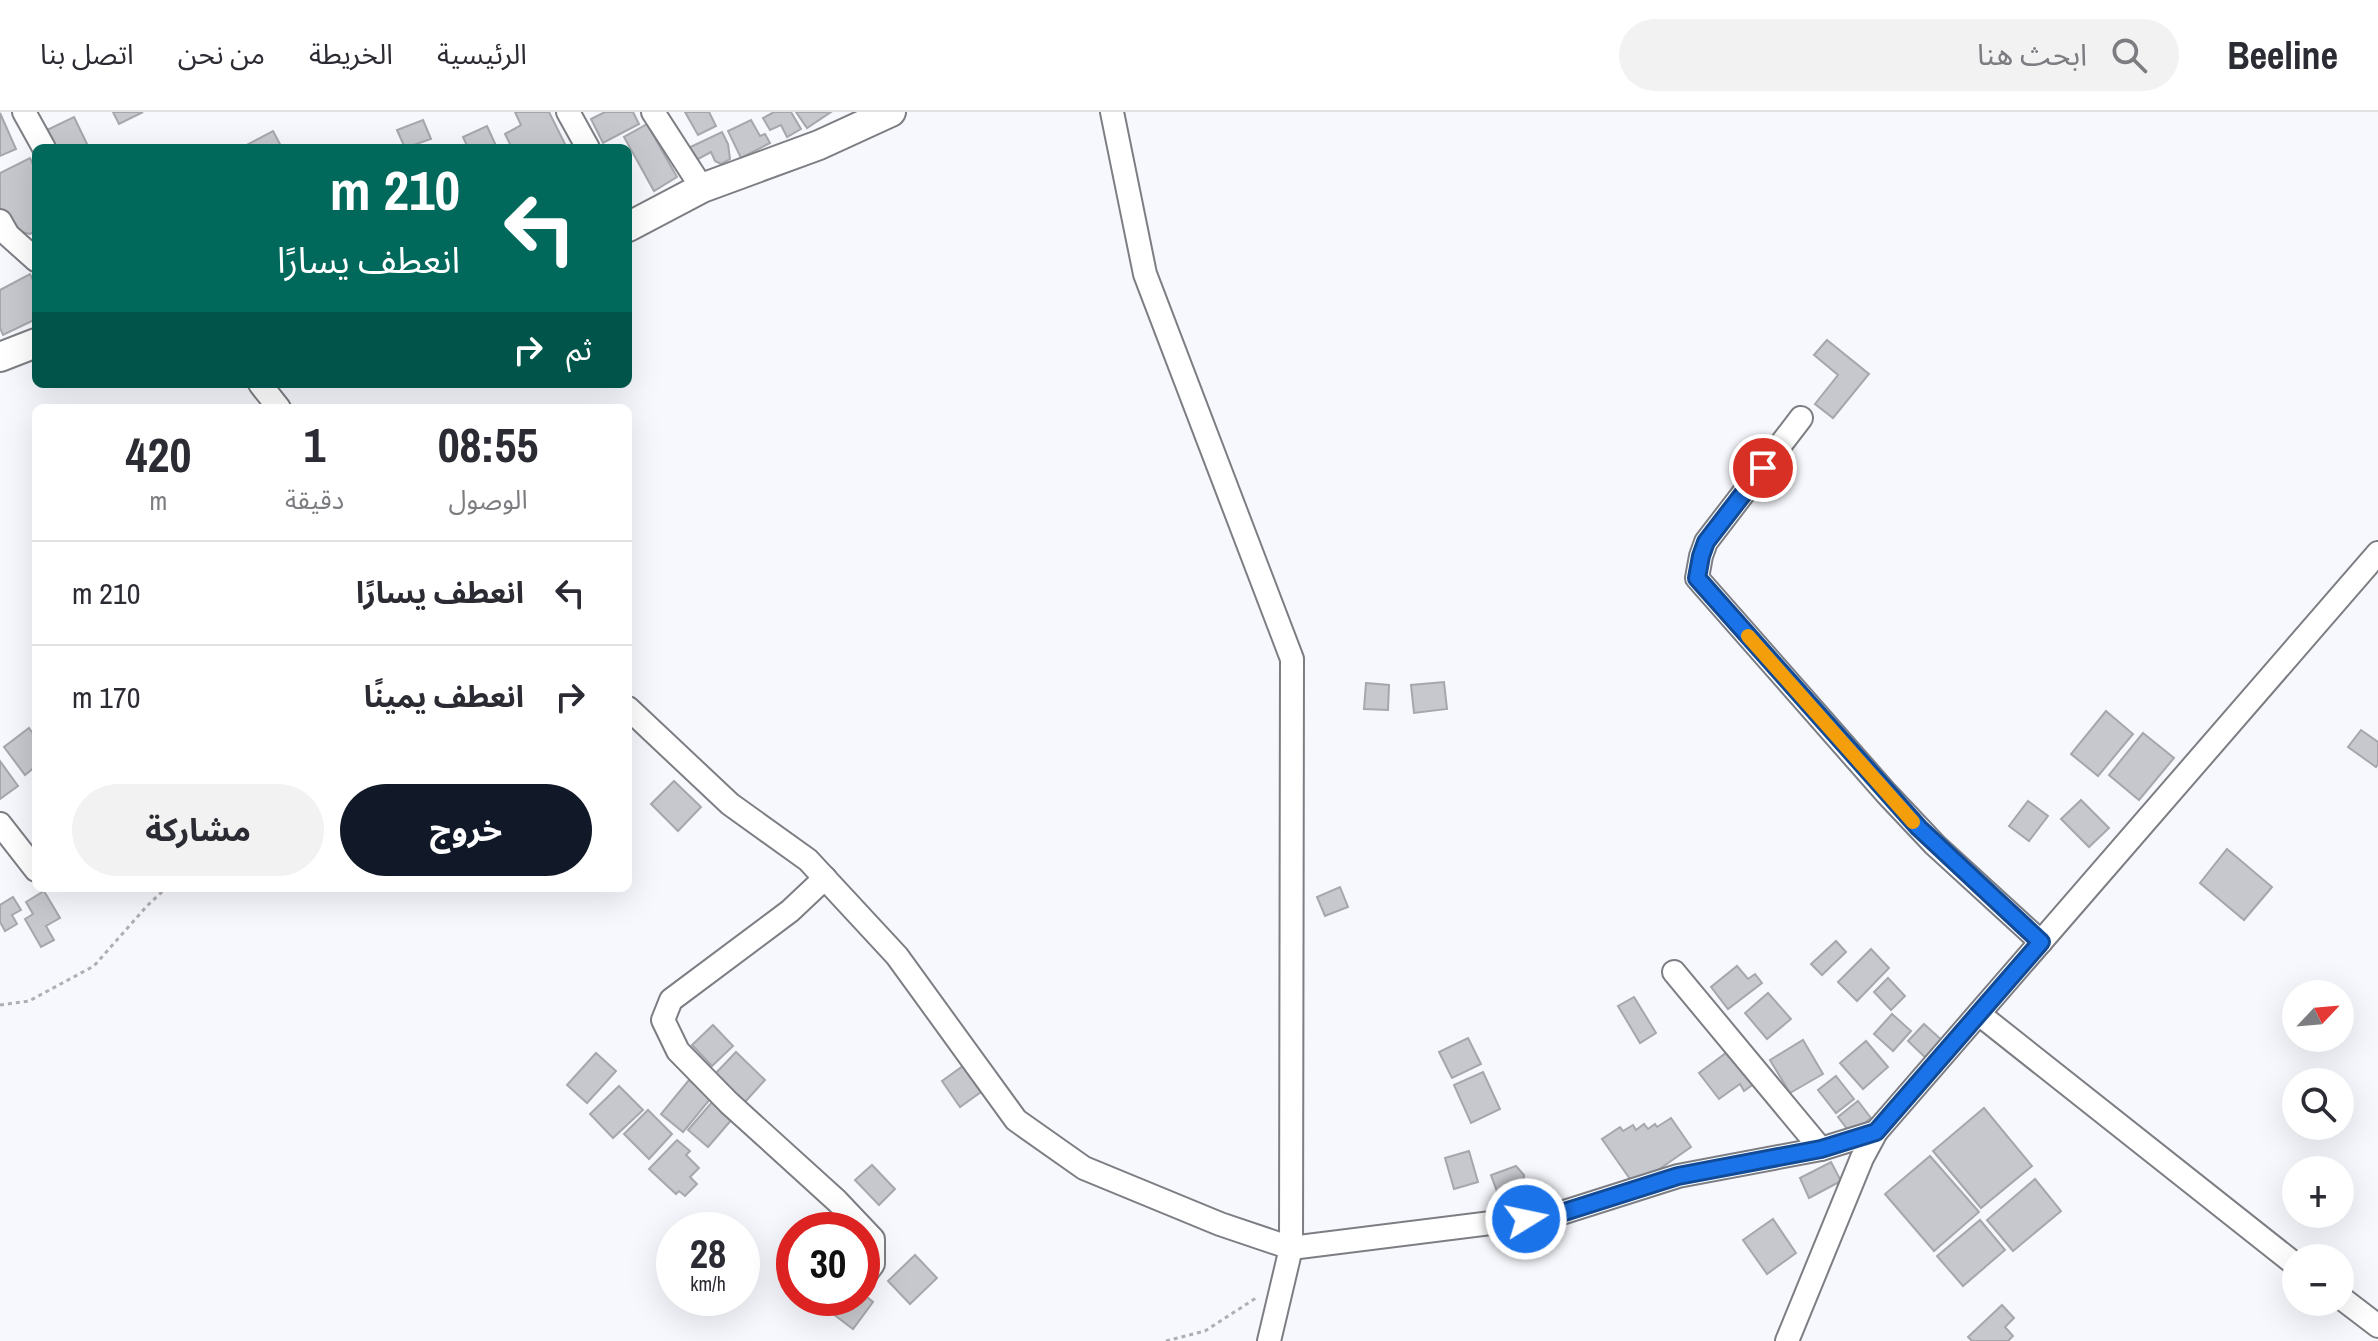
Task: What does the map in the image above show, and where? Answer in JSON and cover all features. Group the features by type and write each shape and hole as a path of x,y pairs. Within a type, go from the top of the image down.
{"street":[{"path":"24,112 42,144"},
{"path":"568,112 586,144"},
{"path":"653,112 702,188"},
{"path":"632,223 702,188 819,145 891,112"},
{"path":"1112,112 1145,274 1292,659 1291,1248 1269,1341"},
{"path":"0,221 8,235 32,256"},
{"path":"0,357 32,345"},
{"path":"263,388 276,404"},
{"path":"1801,418 1706,542 1697,578 1896,804 1935,845 2041,942"},
{"path":"1787,1341 1862,1158 1876,1132 2378,553"},
{"path":"632,712 730,804 808,860 825,878 897,956 1016,1120 1084,1168 1220,1224 1291,1248 1555,1215 1678,1176 1821,1149 1876,1132"},
{"path":"0,824 32,865"},
{"path":"825,878 790,911 671,1000 663,1020 678,1051 729,1103 847,1212"},
{"path":"1674,972 1821,1149"},
{"path":"1979,1014 2282,1254"},
{"path":"2354,1308 2378,1326"}],"path":[{"path":"0,1005 29,1001 94,966 162,892"},
{"path":"1166,1341 1205,1331 1283,1281"}],"building":[{"path":"113,112 143,112 119,124"},
{"path":"515,112 549,112 565,144 510,144 505,134 521,125"},
{"path":"605,112 633,112 639,124 603,143 591,119"},
{"path":"685,112 709,112 716,126 698,135"},
{"path":"774,112 791,112 801,129 787,137 781,125 770,130 763,118"},
{"path":"796,112 831,112 807,128"},
{"path":"0,113 16,149 0,156"},
{"path":"74,117 87,144 52,144 45,131"},
{"path":"423,120 431,139 403,144 397,130"},
{"path":"751,120 760,136 765,134 770,143 741,158 728,131"},
{"path":"647,124 677,177 654,191 632,151 632,144 628,144 624,137"},
{"path":"487,126 495,144 466,144 463,137"},
{"path":"273,131 280,144 249,144"},
{"path":"722,132 730,159 721,164 715,161 711,152 691,163 684,150"},
{"path":"30,158 32,233 9,229 0,211 0,173"},
{"path":"30,274 32,278 32,321 3,335 0,328 0,290"},
{"path":"1827,340 1869,374 1833,418 1815,404 1838,375 1814,355"},
{"path":"1444,682 1447,709 1414,713 1411,685"},
{"path":"1366,683 1389,685 1388,710 1364,709"},
{"path":"2106,711 2133,734 2098,776 2071,754"},
{"path":"29,728 32,732 32,769 25,775 4,747"},
{"path":"2361,730 2378,742 2376,767 2348,747"},
{"path":"2143,733 2174,758 2139,800 2109,775"},
{"path":"0,761 18,786 0,799"},
{"path":"674,781 701,807 678,831 651,804"},
{"path":"2081,800 2109,828 2089,847 2061,819"},
{"path":"2028,801 2048,816 2029,841 2009,826"},
{"path":"2227,849 2272,887 2244,920 2200,883"},
{"path":"1340,887 1348,907 1325,916 1317,897"},
{"path":"45,892 60,918 46,926 54,940 41,947 25,919 33,914 26,902"},
{"path":"13,897 21,910 12,915 17,924 5,931 0,922 0,905"},
{"path":"1836,941 1846,952 1822,975 1811,964"},
{"path":"1871,949 1889,968 1857,1001 1838,982"},
{"path":"1737,966 1748,979 1755,974 1762,983 1728,1009 1711,987"},
{"path":"1888,978 1905,996 1891,1010 1874,992"},
{"path":"1768,993 1791,1019 1767,1039 1745,1013"},
{"path":"1634,997 1656,1033 1640,1043 1618,1006"},
{"path":"1892,1014 1911,1031 1893,1051 1874,1034"},
{"path":"1924,1024 1945,1043 1928,1060 1908,1041"},
{"path":"713,1025 733,1046 712,1066 692,1045"},
{"path":"1468,1038 1481,1064 1452,1078 1439,1052"},
{"path":"1803,1040 1823,1074 1790,1093 1770,1060"},
{"path":"1866,1041 1888,1067 1863,1089 1840,1063"},
{"path":"1730,1050 1755,1083 1744,1091 1740,1084 1719,1099 1699,1073"},
{"path":"736,1052 765,1080 745,1102 715,1074"},
{"path":"596,1053 616,1071 587,1103 567,1085"},
{"path":"963,1066 981,1092 960,1107 942,1081"},
{"path":"1483,1072 1500,1109 1471,1123 1454,1085"},
{"path":"1836,1076 1854,1099 1836,1113 1818,1090"},
{"path":"689,1080 711,1098 683,1132 661,1114"},
{"path":"619,1086 643,1110 613,1138 590,1114"},
{"path":"713,1101 733,1118 708,1147 688,1130"},
{"path":"1858,1101 1871,1118 1851,1134 1838,1117"},
{"path":"1984,1108 2032,1166 1981,1208 1933,1151"},
{"path":"648,1110 672,1134 649,1159 624,1134"},
{"path":"1671,1118 1691,1147 1635,1186 1602,1139 1620,1127 1623,1131 1633,1125 1636,1130 1644,1124 1648,1129"},
{"path":"677,1140 690,1151 686,1155 699,1168 690,1177 697,1184 685,1196 679,1191 676,1194 649,1169"},
{"path":"1469,1151 1478,1182 1454,1189 1445,1158"},
{"path":"1930,1156 1979,1212 1934,1251 1885,1194"},
{"path":"1831,1162 1841,1181 1809,1198 1800,1178"},
{"path":"872,1165 895,1189 879,1205 855,1180"},
{"path":"1516,1166 1524,1175 1523,1189 1499,1197 1491,1175"},
{"path":"2035,1179 2061,1211 2013,1251 1987,1220"},
{"path":"1773,1219 1796,1253 1767,1274 1743,1240"},
{"path":"1980,1220 2005,1250 1963,1286 1937,1256"},
{"path":"915,1255 937,1278 910,1304 888,1281"},
{"path":"2002,1305 2014,1318 2005,1327 2013,1336 2008,1341 1972,1341 1968,1337"},
{"path":"836,1316 863,1316 853,1329"}],"slow traffic":[{"path":"1748,636 1913,822"}],"route":[{"path":"1526,1219 1555,1215 1678,1176 1821,1149 1876,1132 2041,942 1935,845 1697,578 1706,542 1763,468"}]}
